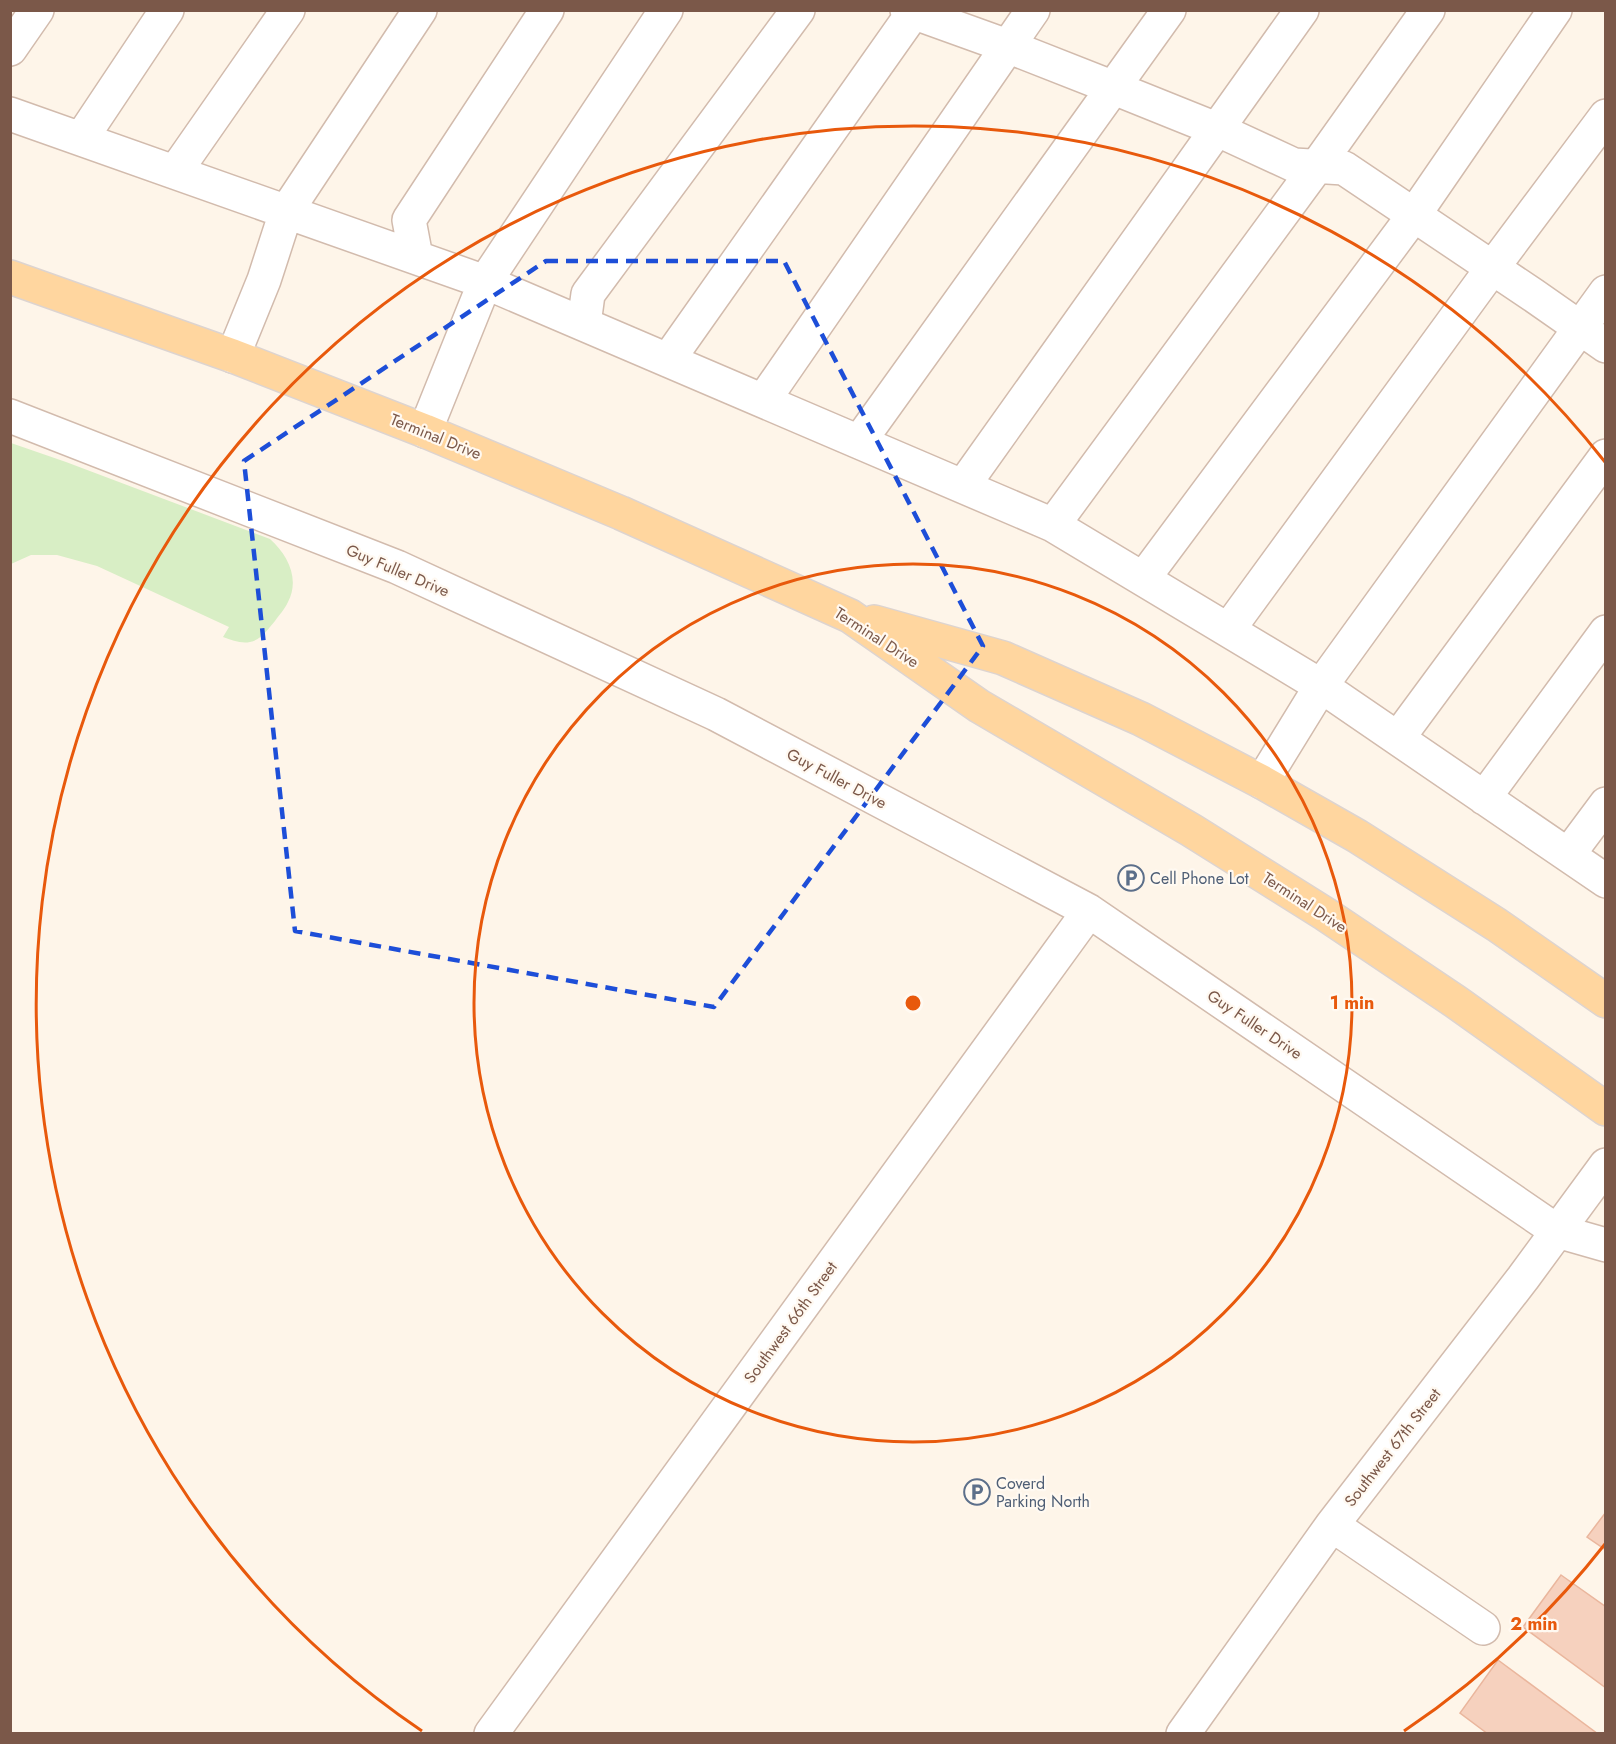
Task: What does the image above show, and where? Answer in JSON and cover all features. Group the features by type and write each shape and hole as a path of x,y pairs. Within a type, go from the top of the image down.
{"main road":[{"name":"Terminal Drive","path":"10,277 233,357 425,431 632,518 850,616 979,706 1191,830 1325,914 1456,1002 1605,1109"},
{"path":"850,616 1002,658 1141,719 1262,782 1358,836 1477,912 1605,1001"}],"street":[{"path":"10,49 37,10"},
{"path":"81,139 167,10"},
{"path":"175,172 288,10"},
{"path":"233,357 264,280 286,212 420,10"},
{"path":"416,257 409,220 547,10"},
{"path":"425,431 485,282 666,10"},
{"path":"584,324 588,294 798,10"},
{"path":"763,401 1033,10"},
{"path":"859,442 1169,10"},
{"path":"963,486 1302,10"},
{"path":"1053,525 1317,166 1428,10"},
{"path":"1143,579 1414,215 1555,10"},
{"path":"668,360 912,11 1216,129 1294,165 1344,168 1593,337"},
{"path":"10,114 485,282 1053,525 1321,686 1605,881"},
{"path":"1228,630 1492,267 1605,116"},
{"path":"1262,782 1321,686 1593,337 1605,292"},
{"name":"Guy Fuller Drive","path":"10,416 397,567 716,714 1089,911 1557,1231 1605,1245"},
{"path":"1398,738 1605,456"},
{"path":"1484,798 1605,632"},
{"path":"1568,855 1605,804"},
{"name":"Southwest 66th Street","path":"491,1734 1089,911"},
{"name":"Southwest 67th Street","path":"1183,1734 1332,1525 1605,1165"},
{"path":"1332,1525 1483,1628"}],"highlighted area":[{"path":"546,261 784,261 983,646 714,1007 295,931 244,461"}],"green space":[{"path":"11,443 270,539 287,560 292,576 293,585 285,607 261,637 250,642 240,642 223,637 229,627 97,566 57,555 31,555 11,564"}],"building":[{"path":"1606,1512 1606,1550 1587,1537"},
{"path":"1561,1575 1606,1607 1606,1688 1523,1627"},
{"path":"1498,1660 1598,1734 1488,1734 1460,1713"}],"place":[{"name":"Cell Phone Lot","path":"1131,878"},
{"name":"Coverd Parking North","path":"977,1492"}]}
